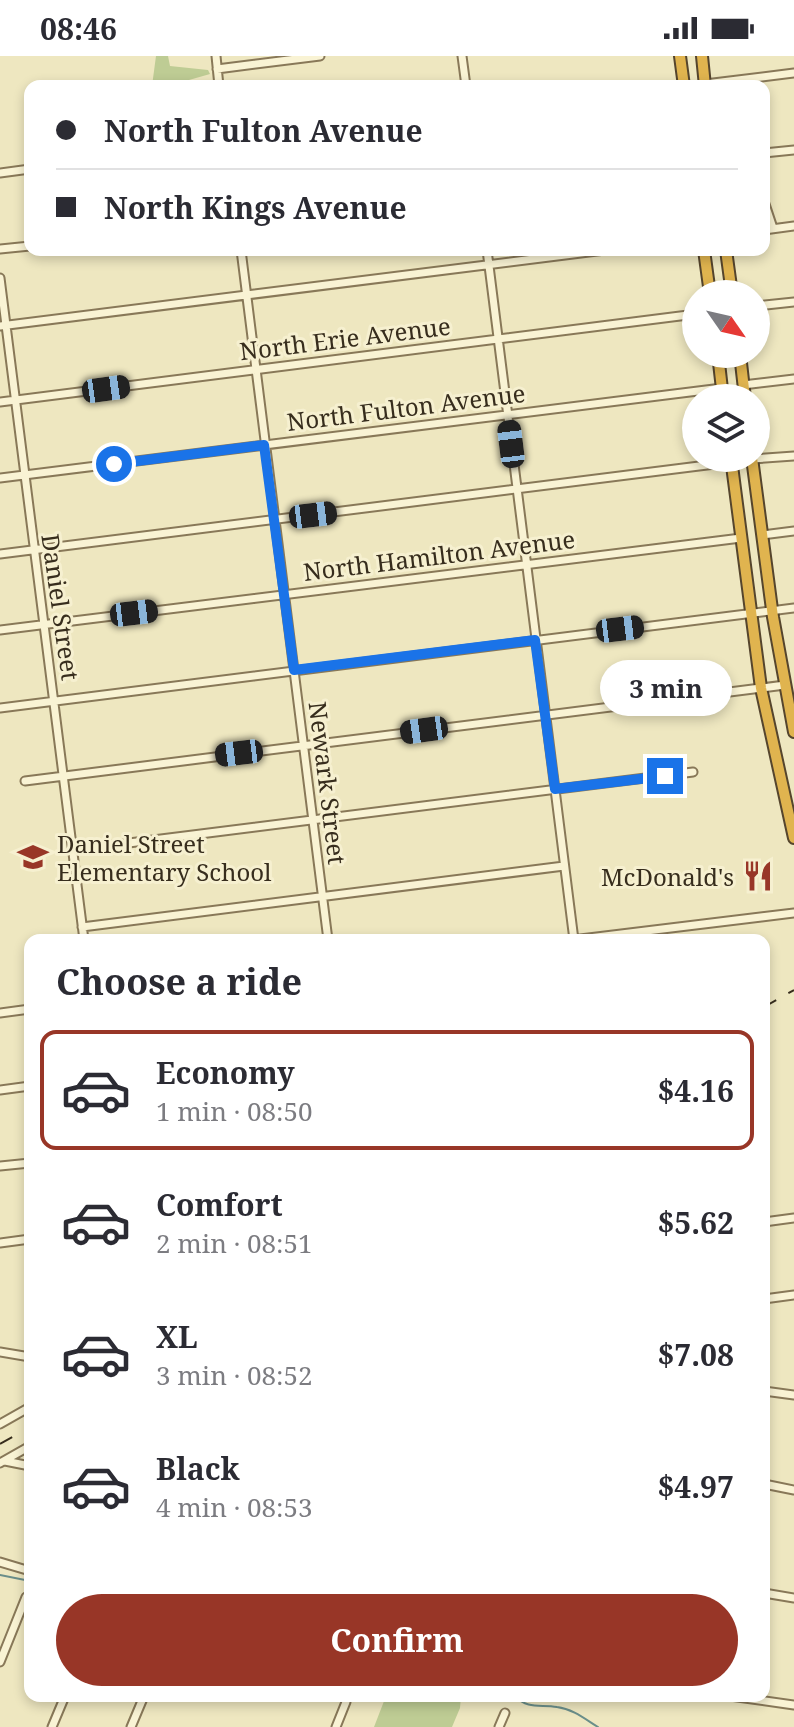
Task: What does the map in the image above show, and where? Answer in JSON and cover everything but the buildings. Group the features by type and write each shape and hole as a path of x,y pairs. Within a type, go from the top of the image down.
{"highway":[{"path":"680,56 683,80"},
{"path":"702,56 704,80"},
{"path":"705,256 708,280"},
{"path":"727,256 730,280"},
{"path":"733,472 761,688 794,838"},
{"path":"754,472 772,611 794,732"}],"street":[{"path":"216,56 218,80"},
{"path":"217,69 320,56"},
{"path":"462,56 465,80"},
{"path":"742,80 794,73"},
{"path":"770,152 794,150"},
{"path":"0,173 24,170"},
{"path":"770,229 794,226"},
{"path":"0,249 24,247"},
{"name":"Newark Street","path":"242,256 327,934"},
{"path":"487,256 572,934"},
{"path":"3,326 551,256"},
{"name":"Daniel Street","path":"0,278 3,326 45,625 83,934"},
{"path":"770,305 794,302"},
{"name":"North Erie Avenue","path":"0,402 682,316"},
{"path":"752,384 794,379"},
{"name":"North Fulton Avenue","path":"0,478 507,413 682,397"},
{"path":"770,458 794,456"},
{"path":"0,554 682,467"},
{"path":"762,535 794,531"},
{"name":"North Hamilton Avenue","path":"0,630 741,538"},
{"path":"0,708 794,608"},
{"path":"25,781 785,685"},
{"path":"73,850 693,772"},
{"path":"82,927 564,866"},
{"path":"622,934 794,913"},
{"path":"0,1013 24,1010"},
{"path":"0,1090 24,1087"},
{"path":"0,1166 24,1164"},
{"path":"770,1221 794,1218"},
{"path":"0,1243 24,1240"},
{"path":"770,1298 794,1295"},
{"path":"0,1352 24,1356"},
{"path":"770,1392 794,1395"},
{"path":"0,1424 24,1410"},
{"path":"2,1462 24,1449"},
{"path":"2,1462 24,1465"},
{"path":"770,1485 794,1490"},
{"path":"0,1562 24,1569"},
{"path":"770,1594 794,1598"},
{"path":"0,1662 24,1602"},
{"path":"52,1727 62,1702"},
{"path":"131,1727 141,1702"},
{"path":"336,1727 346,1702"},
{"path":"770,1702 794,1705"},
{"path":"499,1727 505,1713"}],"green space":[{"path":"156,56 168,56 170,66 208,70 210,74 189,80 153,80"},
{"path":"384,1702 460,1702 452,1727 374,1727"}],"waterway":[{"path":"0,1575 24,1580"},
{"path":"524,1702 568,1710 598,1727"}],"railway":[{"path":"770,1004 794,990"},
{"path":"0,1444 24,1430"}],"place":[{"name":"Daniel Street Elementary School","path":"33,857"},
{"name":"McDonald's","path":"758,876"}],"route":[{"path":"114,464 264,445 294,670 535,640 555,789 665,776"}]}
